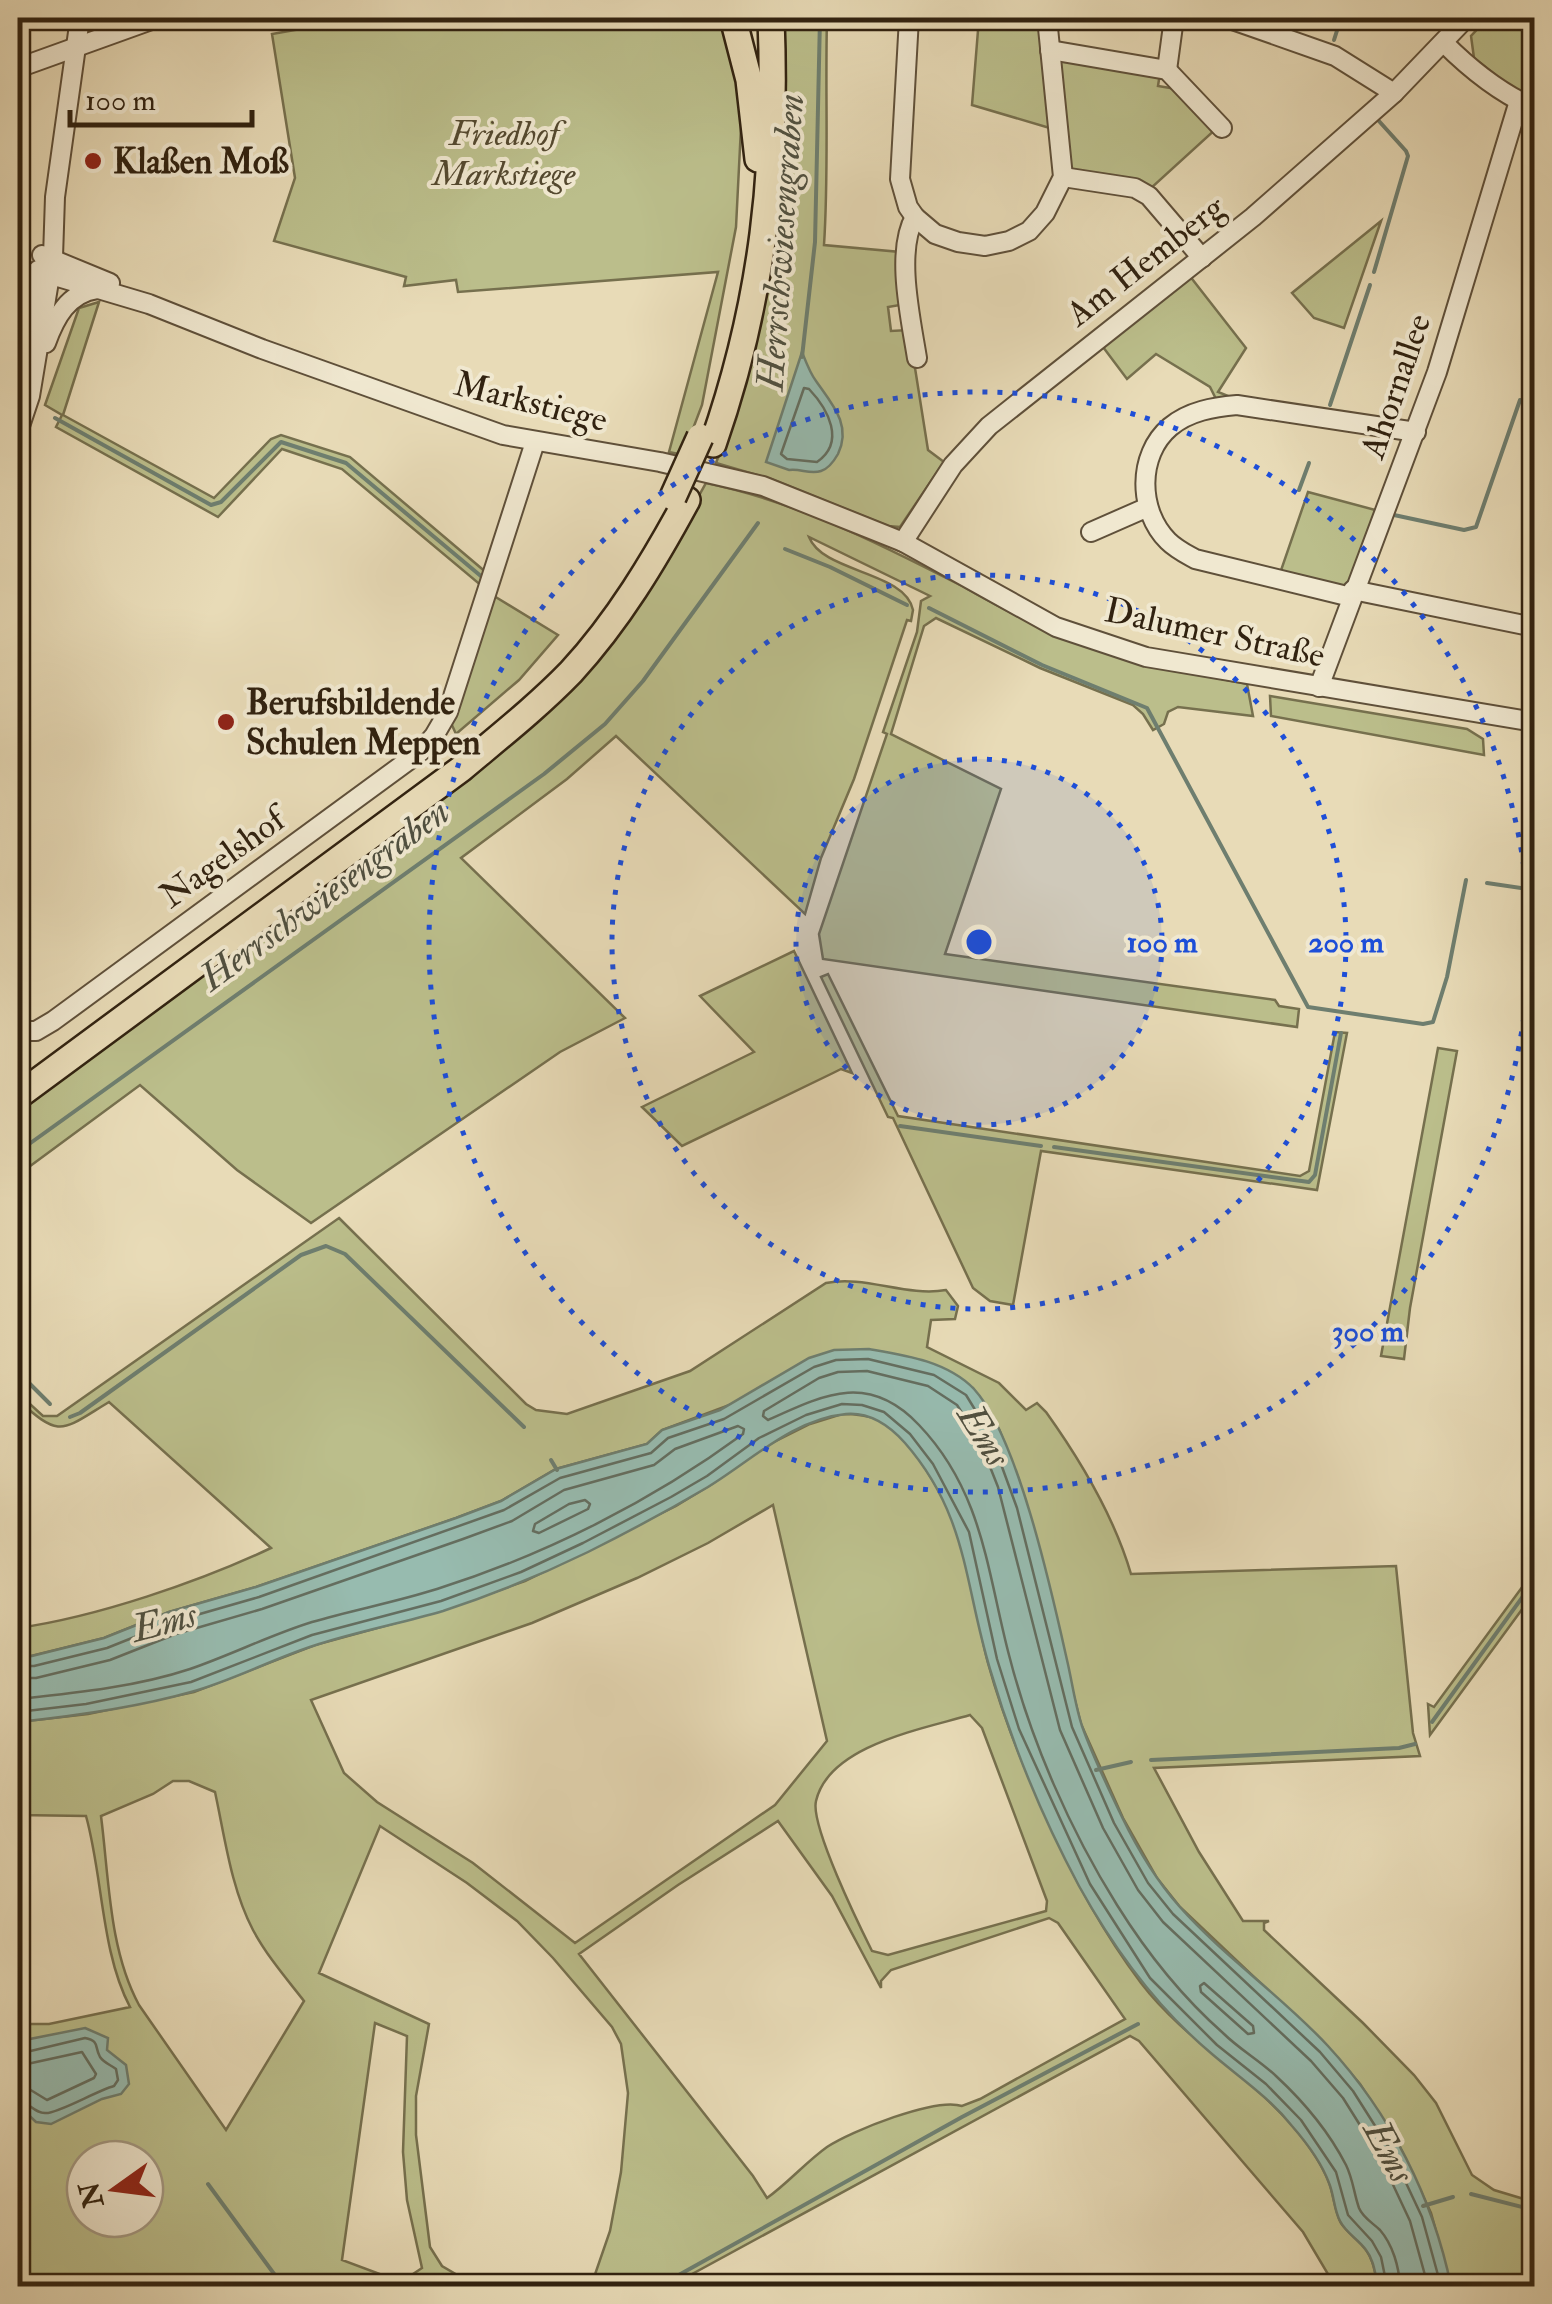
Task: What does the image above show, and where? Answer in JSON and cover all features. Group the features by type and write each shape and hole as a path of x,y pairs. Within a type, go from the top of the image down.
{"highway":[{"path":"733,18 749,80 758,158"},
{"path":"707,440 742,294 758,158 758,18"},
{"path":"18,1096 447,780 571,671 644,576 740,364 766,222 772,135 771,18"},
{"path":"18,1079 457,755 524,698 595,620 680,498"}],"street":[{"path":"30,396 80,18"},
{"path":"18,68 157,18"},
{"path":"908,18 900,179 915,217 935,234 984,246 1009,241 1029,230 1045,214 1063,177 1047,18"},
{"path":"1168,70 1174,18"},
{"path":"1227,18 1335,56 1394,92"},
{"name":"Am Hemberg","path":"903,542 953,466 989,426 1253,217 1394,92 1466,18"},
{"path":"1444,43 1527,105"},
{"path":"1050,50 1168,70 1222,128"},
{"name":"Ahornallee","path":"1318,687 1438,372 1527,105"},
{"path":"1063,177 1135,188 1149,196 1202,258"},
{"path":"915,217 906,231 905,253 917,358"},
{"path":"18,359 45,264"},
{"name":"Markstiege","path":"45,264 148,304"},
{"name":"Markstiege","path":"45,264 463,422 534,442 660,462 743,481 903,542"},
{"path":"18,432 59,313 76,296 102,289"},
{"path":"1416,432 1237,405 1204,410 1170,427 1156,444 1148,459 1148,507 1167,540 1195,559 1534,628"},
{"name":"Nagelshof","path":"18,1031 36,1030 53,1022 420,752 448,712 534,442"},
{"path":"1092,532 1148,507"},
{"name":"Dalumer Straße","path":"903,542 1056,627 1146,658 1534,722"}],"green space":[{"name":"Friedhof Markstiege","path":"310,18 348,18 350,23 381,18 725,18 743,87 736,227 702,405 683,455 669,452 718,272 458,292 456,280 404,286 406,277 274,241 295,178 272,34 312,27"},
{"path":"780,18 827,18 824,245 900,252 900,305 888,307 891,331 909,330 928,450 944,462 900,527 716,463 731,424"},
{"path":"979,18 1042,18 1053,129 972,105"},
{"path":"1488,18 1534,18 1534,101 1474,58 1471,36"},
{"path":"1059,59 1160,73 1158,86 1182,90 1217,128 1149,190 1072,171 1068,167"},
{"path":"1381,221 1344,328 1314,318 1292,293"},
{"path":"1189,275 1246,348 1218,392 1255,407 1220,407 1210,387 1156,354 1127,379 1100,343"},
{"path":"99,302 63,415 214,498 271,439 281,435 350,457 488,574 483,587 342,469 282,449 218,517 56,427 62,415 45,405 79,308"},
{"path":"706,483 772,501 836,525 1078,643 1150,664 1247,684 1253,716 1178,707 1168,712 1164,724 1153,730 1133,705 1040,668 936,618 924,626 891,734 1001,789 945,954 1275,1000 1279,1006 1299,1009 1297,1027 823,959 819,934 887,734 883,732 917,632 921,601 930,596 809,537 830,558 895,587 907,597 913,610 854,779 821,858 805,914 616,736 567,779 461,858 625,1018 560,1052 311,1223 237,1170 140,1085 18,1175 18,1111 462,782 660,566"},
{"path":"1308,492 1379,511 1345,595 1278,579"},
{"path":"494,596 558,635 519,680 456,734 451,723"},
{"path":"1270,696 1467,729 1483,739 1484,755 1271,716"},
{"path":"794,951 852,1073 841,1069 682,1146 642,1107 754,1052 700,996"},
{"path":"828,974 898,1116 1300,1176 1309,1171 1335,1032 1347,1033 1317,1190 1041,1151 1013,1305 990,1301 973,1288 893,1118 888,1117 821,977"},
{"path":"1438,1048 1457,1051 1404,1359 1381,1356"},
{"path":"339,1218 526,1404 536,1410 567,1414 690,1371 826,1283 946,1290 958,1306 955,1319 931,1320 927,1347 999,1383 1026,1410 1037,1403 1046,1412 1095,1490 1131,1574 1396,1566 1413,1733 1420,1756 1154,1768 1199,1852 1243,1921 1269,1921 1264,1923 1264,1930 1414,2075 1436,2103 1472,2175 1494,2190 1534,2202 1534,2286 1451,2286 1431,2213 1399,2145 1360,2084 1327,2046 1180,1907 1157,1878 1123,1818 1081,1724 1019,1480 999,1429 973,1388 732,1404 662,1430 647,1444 556,1469 501,1501 456,1518 256,1587 169,1612 104,1638 18,1656 18,1628 147,1597 271,1548 109,1402 62,1426 44,1421 32,1412 18,1400 18,1393 43,1416 57,1416"},
{"path":"842,1414 879,1420 916,1455 960,1537 988,1663 1013,1739 1088,1900 1113,1943 1158,2003 1254,2087 1306,2143 1328,2180 1341,2223 1369,2254 1378,2286 1335,2286 1303,2232 1139,2041 1130,2036 670,2286 591,2286 610,2231 621,2172 628,2093 621,2044 612,2027 517,1921 380,1826 319,1973 429,2024 416,2096 416,2135 430,2247 442,2266 476,2286 18,2286 18,2105 23,2112 18,2024 49,2024 130,2007 113,1963 86,1816 18,1815 18,1722 88,1714 194,1692 315,1645 443,1610 525,1581 676,1506 764,1447 810,1424","holes":["773,1505 827,1741 775,1805 575,1943 473,1863 377,1802 344,1773 311,1700 532,1623 637,1578","970,1715 982,1728 1047,1901 1046,1911 888,1955 872,1951 820,1831 816,1801 824,1782 858,1753 880,1742","173,1781 189,1781 215,1792 245,1914 264,1949 304,2001 226,2130 139,2005 116,1937 101,1816","778,1821 832,1896 881,1988 881,1981 891,1970 1049,1918 1058,1923 1125,2019 980,2099 962,2106 933,2106 914,2111 839,2140 767,2198 579,1954","375,2023 407,2036 403,2152 407,2200 422,2268 401,2282 342,2260"]},
{"path":"1534,1571 1534,1593 1430,1735 1428,1704 1434,1707"}],"water":[{"path":"802,352 838,415 843,434 835,459 817,472 789,470 766,462"},
{"name":"Ems","path":"869,1349 924,1361 951,1372 974,1389 990,1412 1005,1442 1031,1517 1082,1726 1128,1829 1179,1906 1328,2046 1371,2099 1421,2189 1451,2286 1378,2286 1369,2254 1340,2221 1326,2176 1303,2139 1274,2106 1173,2017 1107,1932 1065,1860 1018,1752 981,1638 953,1524 941,1497 905,1443 886,1425 871,1418 846,1414 790,1432 708,1487 618,1537 534,1577 461,1605 319,1644 170,1698 18,1722 18,1656 104,1638 169,1612 256,1587 456,1518 501,1501 556,1469 647,1444 662,1430 720,1410 809,1358 834,1350"},
{"path":"85,2028 108,2038 107,2050 126,2065 129,2084 121,2094 51,2124 36,2122 18,2105 18,2049 25,2040"}],"waterway":[{"name":"Herrschwiesengraben","path":"802,357 815,242 820,18"},
{"path":"1334,40 1341,18"},
{"path":"1374,272 1408,156 1378,120"},
{"path":"1330,405 1370,285"},
{"path":"1523,392 1534,360"},
{"path":"1394,515 1464,530 1476,527 1520,400"},
{"path":"55,418 211,505 221,502 281,442 346,463 482,577"},
{"path":"1299,490 1309,463"},
{"name":"Herrschwiesengraben","path":"18,1152 544,774 605,724 643,681 758,523"},
{"path":"785,549 907,605"},
{"path":"929,608 1042,665 1147,708 1308,1007 1423,1024 1433,1022 1447,977 1466,880"},
{"path":"1487,883 1534,890"},
{"path":"1054,1147 1309,1182 1315,1175 1341,1033"},
{"path":"900,1126 1041,1146"},
{"path":"70,1417 301,1255 326,1246 345,1254 524,1427"},
{"path":"18,1372 50,1404"},
{"path":"551,1460 557,1470"},
{"path":"1432,1722 1534,1581"},
{"path":"1151,1760 1399,1748 1415,1744"},
{"path":"1096,1770 1131,1762"},
{"path":"659,2286 1138,2024"},
{"path":"208,2184 283,2286"},
{"path":"1471,2194 1534,2210"},
{"path":"1423,2206 1453,2197"}],"place":[{"name":"Klaßen Moß","path":"93,161"},
{"name":"Berufsbildende Schulen Meppen","path":"226,722"}]}
